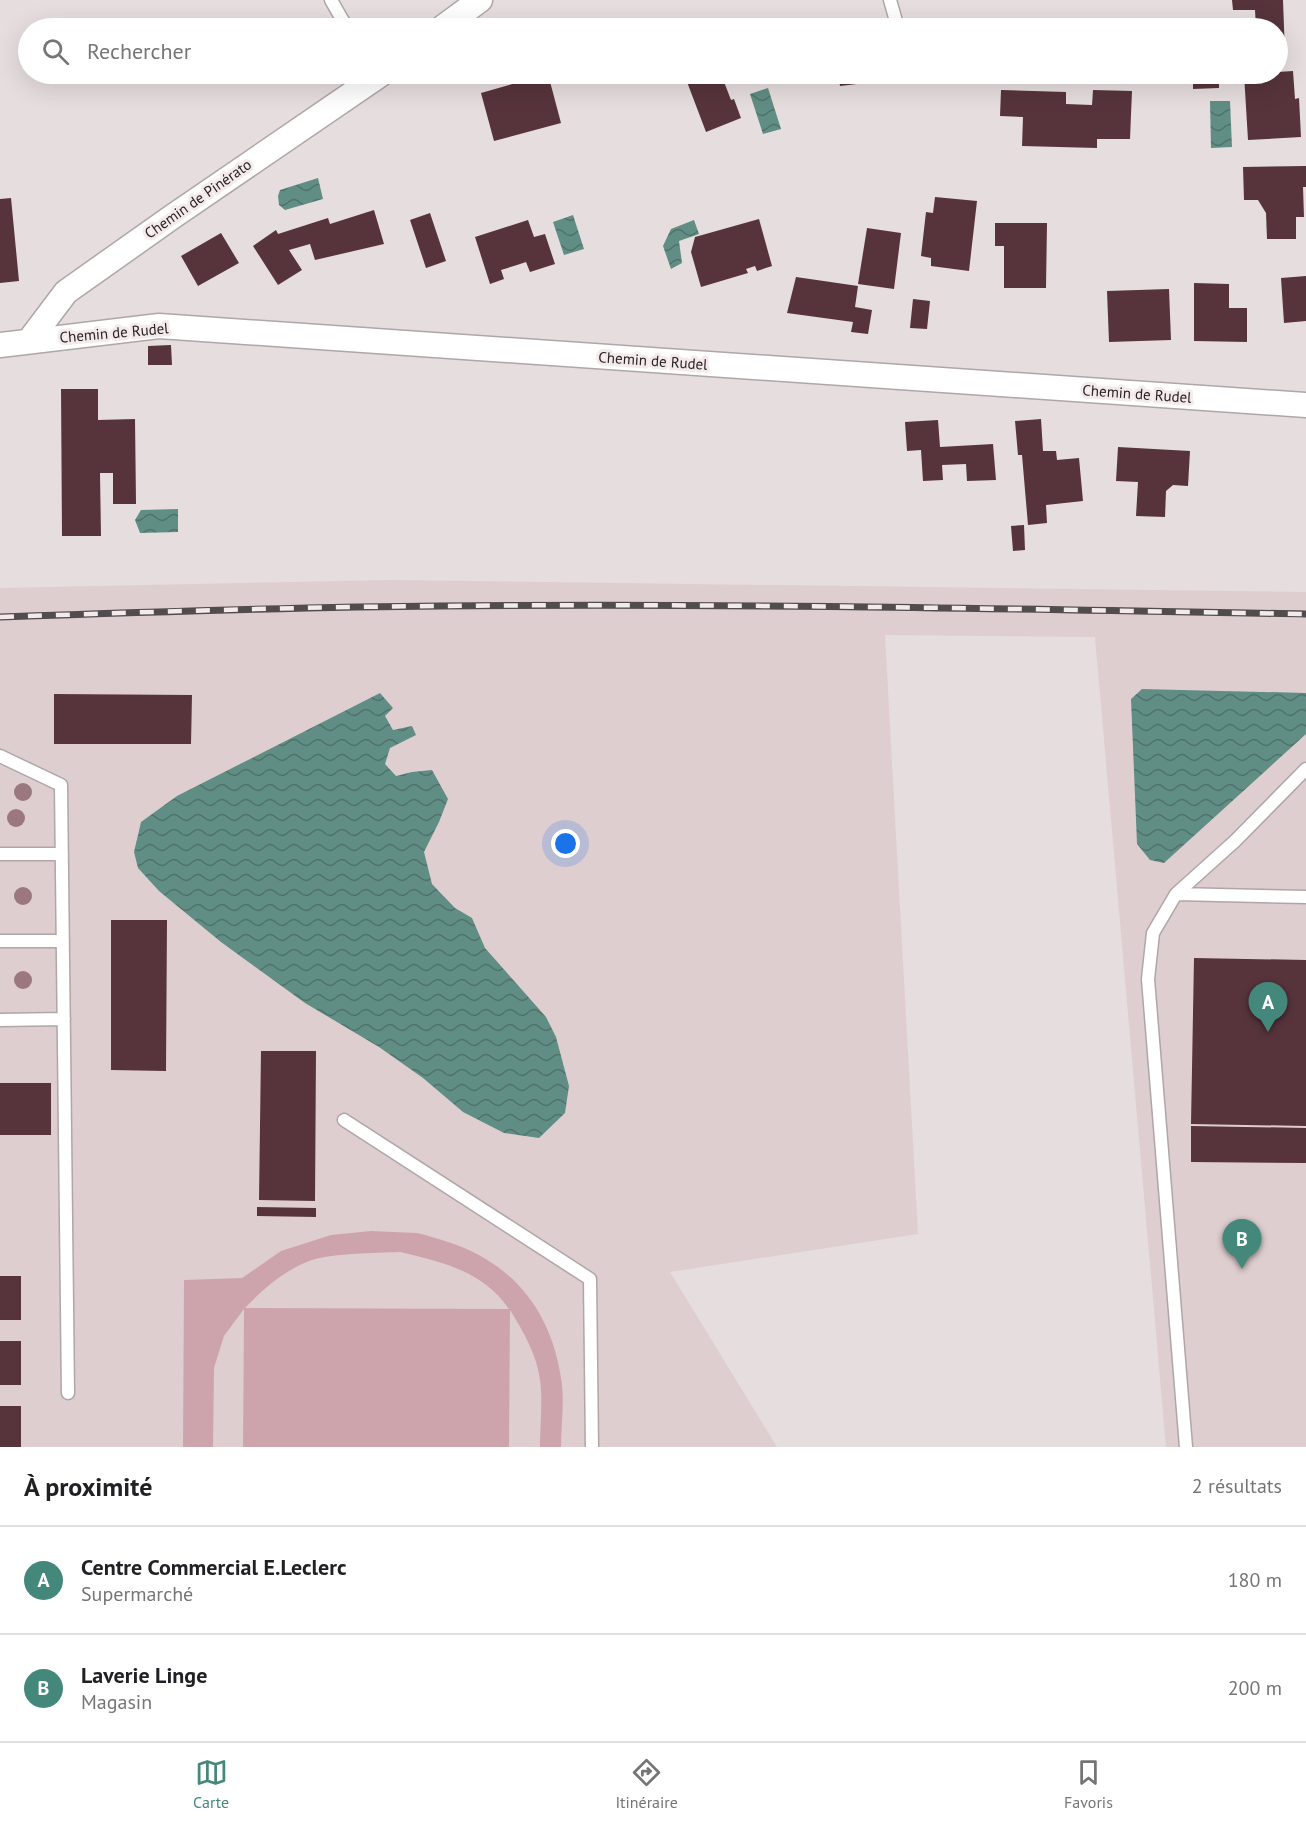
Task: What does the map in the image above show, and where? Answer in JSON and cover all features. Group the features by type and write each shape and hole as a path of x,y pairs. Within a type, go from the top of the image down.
{"street":[{"path":"456,18 480,0"},
{"name":"Chemin de Pinérato","path":"29,341 66,292 363,84"},
{"name":"Chemin de Rudel","path":"0,345 159,326 1306,405"}],"lane":[{"path":"331,0 341,18"},
{"path":"890,0 895,18"},
{"path":"0,756 61,785 68,1394"},
{"path":"1186,1447 1148,979 1153,933 1176,894 1235,841 1306,770"},
{"path":"0,854 62,854"},
{"path":"1176,894 1306,897"},
{"path":"0,941 63,941"},
{"path":"0,1020 64,1019"},
{"path":"344,1120 590,1279 592,1447"}],"shaded area":[{"path":"392,580 1306,592 1306,1447 1166,1447 1095,637 885,635 918,1234 670,1272 777,1447 0,1447 0,588"},
{"path":"371,1231 421,1234 471,1251 510,1277 538,1311 556,1354 563,1395 561,1447 540,1447 541,1396 536,1361 510,1310 509,1447 243,1447 244,1309 224,1336 214,1368 213,1447 183,1447 184,1280 242,1278 281,1251 331,1235","holes":["400,1252 461,1270 487,1285 509,1309 245,1308 276,1280 293,1268 312,1260 332,1256"]}],"water":[{"path":"768,88 781,129 763,134 750,94"},
{"path":"1210,101 1230,101 1232,147 1211,148"},
{"path":"318,178 323,199 285,210 279,205 280,190"},
{"path":"573,215 584,249 564,255 553,222"},
{"path":"694,220 699,234 679,241 682,263 671,269 663,246 671,229"},
{"path":"178,509 178,532 140,533 135,520 141,510"},
{"path":"1142,689 1306,693 1306,734 1164,863 1150,860 1137,844 1131,699"},
{"path":"380,693 393,708 385,716 393,730 412,726 416,735 390,748 385,764 396,776 432,770 448,799 424,852 432,884 455,908 472,918 485,948 546,1017 556,1037 569,1086 565,1113 539,1138 504,1133 463,1112 423,1078 379,1047 305,1003 221,942 159,891 138,868 134,852 141,822 177,796"}],"building":[{"path":"1232,0 1283,0 1284,18 1255,18 1255,10 1233,10"},
{"path":"1288,71 1293,71 1295,99 1299,98 1301,137 1248,140 1245,84 1288,84"},
{"path":"513,84 551,84 561,123 494,141 481,93"},
{"path":"688,84 725,84 731,100 734,99 741,118 706,132"},
{"path":"1193,84 1219,84 1219,88 1193,89"},
{"path":"1001,90 1066,92 1066,104 1092,105 1093,90 1132,91 1130,139 1097,139 1097,148 1022,146 1023,117 1000,116"},
{"path":"1306,166 1306,187 1303,187 1304,217 1296,217 1296,239 1267,239 1266,213 1258,200 1244,200 1243,167"},
{"path":"935,197 977,201 969,271 931,266 931,258 921,256 926,212 933,213"},
{"path":"11,198 19,281 0,283 0,199"},
{"path":"374,210 384,244 315,260 310,244 289,250 302,270 278,285 253,246 276,230 278,234 328,218 330,224"},
{"path":"430,213 446,261 426,268 410,220"},
{"path":"759,219 772,266 757,271 755,266 746,269 748,273 701,287 691,252 695,237"},
{"path":"528,220 534,237 545,234 555,264 530,272 526,262 501,270 504,279 490,284 475,237"},
{"path":"995,223 1047,223 1046,288 1004,288 1004,246 995,246"},
{"path":"867,228 901,233 894,289 858,284"},
{"path":"221,233 239,263 198,286 181,256"},
{"path":"1306,276 1306,321 1284,323 1281,278"},
{"path":"796,277 858,286 855,307 872,310 868,334 851,332 853,322 787,313"},
{"path":"1194,283 1229,284 1229,308 1247,308 1247,342 1194,341"},
{"path":"1169,289 1171,340 1109,342 1107,291"},
{"path":"913,299 930,301 927,329 910,328"},
{"path":"171,345 172,365 148,365 148,346"},
{"path":"61,389 98,389 98,420 135,419 136,504 113,504 113,473 100,473 101,536 62,536"},
{"path":"1041,419 1043,451 1056,451 1057,460 1079,458 1083,501 1046,505 1047,523 1028,525 1022,455 1018,455 1015,421"},
{"path":"938,420 940,447 993,444 996,480 967,481 966,464 942,465 943,480 923,481 921,450 907,451 905,422"},
{"path":"1118,447 1190,451 1188,486 1173,485 1166,491 1165,517 1136,516 1138,482 1116,481"},
{"path":"1024,525 1025,550 1013,551 1011,526"},
{"path":"54,694 192,695 191,744 54,744"},
{"path":"111,920 167,920 166,1071 111,1070"},
{"path":"1194,958 1306,960 1306,1126 1191,1124"},
{"path":"261,1051 316,1051 315,1201 259,1200"},
{"path":"0,1083 51,1083 51,1135 0,1135"},
{"path":"1191,1126 1306,1128 1306,1163 1191,1162"},
{"path":"257,1207 316,1208 316,1217 257,1216"},
{"path":"0,1276 21,1276 21,1320 0,1320"},
{"path":"0,1341 21,1341 21,1385 0,1385"},
{"path":"0,1406 21,1406 21,1447 0,1447"}],"railway":[{"path":"0,617 275,609 548,605 873,607 1306,614"}],"place":[{"name":"Centre Commercial E.Leclerc","path":"1268,1032"},
{"name":"Laverie Linge","path":"1242,1269"}]}
